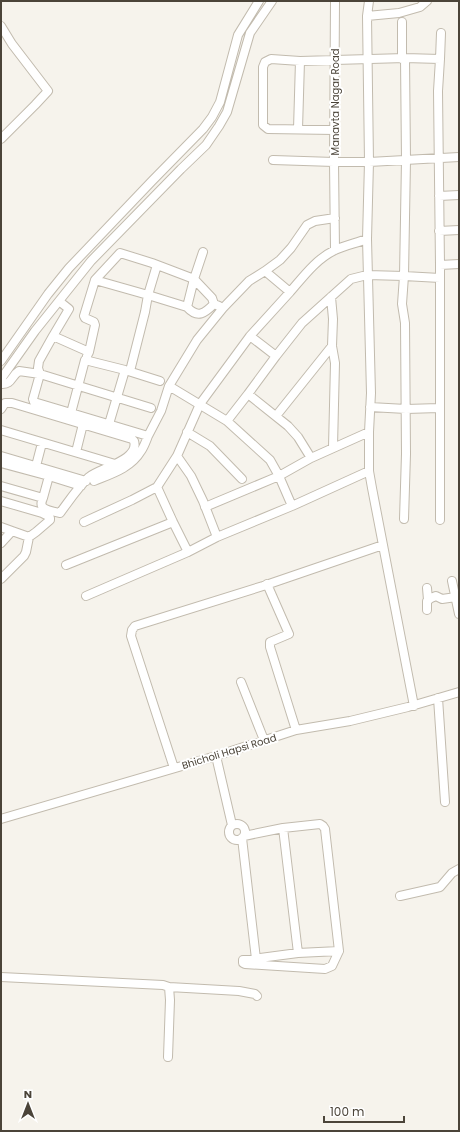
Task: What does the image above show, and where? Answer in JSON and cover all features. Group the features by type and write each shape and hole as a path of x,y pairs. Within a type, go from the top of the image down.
{"street":[{"path":"1,361 48,294 69,268 203,130 220,102 238,35 260,1"},
{"path":"1,379 35,331 91,261 206,145 227,112 250,33 272,1"},
{"name":"Manavta Nagar Road","path":"335,1 334,162 369,162 459,157"},
{"path":"369,1 369,162 367,239 371,377 369,471 414,706"},
{"path":"368,16 399,13 420,7 427,1"},
{"path":"402,22 406,160 404,276 402,304 405,323 406,409 404,520"},
{"path":"1,26 12,44 48,91 36,105 1,139"},
{"path":"440,520 438,91 441,33"},
{"path":"335,130 268,129 263,125 264,62 271,59 300,61 404,58 440,59"},
{"path":"298,129 300,61"},
{"path":"273,160 334,162 335,250"},
{"path":"439,196 459,195"},
{"path":"1,463 49,476 87,483 120,470 134,461 141,451 161,411 169,386 197,340 223,308 249,282 280,260 291,248 307,225 315,221 335,218"},
{"path":"439,231 459,230"},
{"path":"84,522 158,487 177,456 200,404 250,336 318,261 335,250 367,239"},
{"path":"187,308 194,279 203,252"},
{"path":"72,413 95,324 84,316 95,280 120,253 194,279 212,298 214,304 223,308"},
{"path":"440,265 459,264"},
{"path":"109,424 145,312 148,295 157,265"},
{"path":"265,271 290,292"},
{"path":"227,421 302,323 351,279 367,275 440,278"},
{"path":"95,280 187,308 197,314 206,312 214,304"},
{"path":"331,297 333,319 332,346 335,363 333,447"},
{"path":"59,301 69,309 39,361 38,368 40,374 33,399 34,402 148,436"},
{"path":"53,336 89,352"},
{"path":"250,336 276,356"},
{"path":"276,416 332,346"},
{"path":"85,360 160,381"},
{"path":"1,384 9,383 19,371 40,374 151,408"},
{"path":"169,386 227,421 270,460 279,476 292,506"},
{"path":"248,394 288,426 298,437 311,458"},
{"path":"1,409 5,403 8,402 132,439 134,441 135,447 128,456 90,477 87,483 60,513 42,506 49,476"},
{"path":"370,407 406,409 439,408"},
{"path":"76,452 83,424"},
{"path":"1,430 115,464"},
{"path":"187,432 210,446 242,479"},
{"path":"205,507 279,476 333,447 369,432"},
{"path":"36,466 42,443"},
{"path":"1,456 87,483"},
{"path":"177,456 191,476 217,537"},
{"path":"86,596 369,471"},
{"path":"1,486 43,498"},
{"path":"158,487 188,552"},
{"path":"1,501 42,513 50,518 50,520 29,537 24,556 1,579"},
{"path":"66,565 173,522"},
{"path":"1,528 29,537"},
{"path":"1,543 12,531"},
{"path":"174,768 131,636 132,630 135,626 383,545"},
{"path":"452,581 459,614"},
{"path":"267,584 289,634 270,642 270,647 296,730"},
{"path":"427,588 427,610"},
{"path":"428,600 436,596 442,599 456,597"},
{"path":"241,682 264,740"},
{"name":"Bhicholi Hapsi Road","path":"1,819 216,756 296,730 350,721 414,706 459,692"},
{"path":"438,698 445,802"},
{"path":"216,756 232,825 229,829 231,836 235,840 284,828 320,824 325,829 339,951 332,966 325,969 243,963 243,960 298,953 339,951"},
{"path":"232,825 237,823 244,827 245,831 243,837 256,959"},
{"path":"284,828 298,953"},
{"path":"400,896 440,887 452,873 459,869"},
{"path":"1,977 163,985 169,987 239,991 255,994 256,996"},
{"path":"168,1057 169,987"}]}
